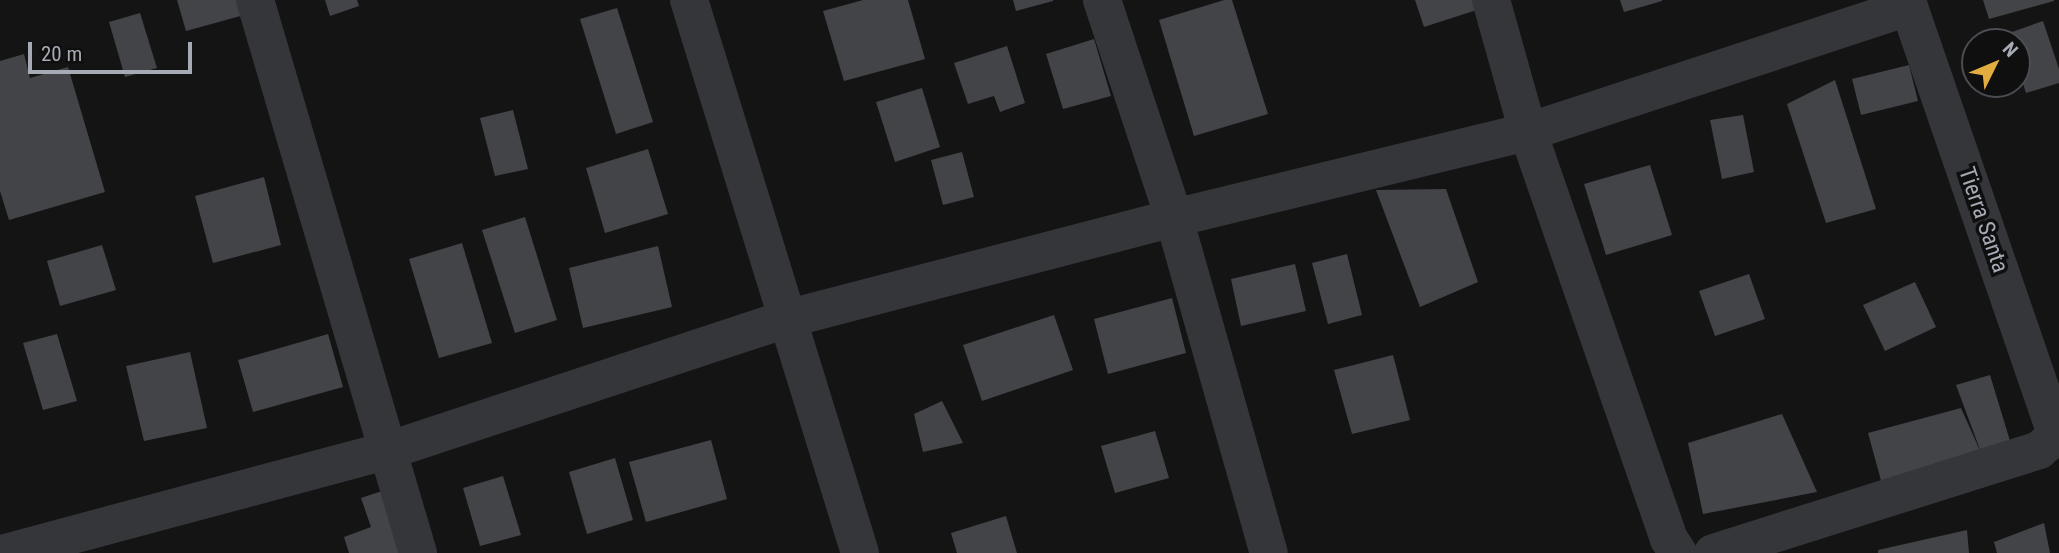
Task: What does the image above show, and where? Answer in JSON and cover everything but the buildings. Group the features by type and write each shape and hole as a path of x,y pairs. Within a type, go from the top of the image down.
{"street":[{"path":"255,0 418,553"},
{"path":"689,0 860,553"},
{"path":"1102,0 1174,218 1269,553"},
{"path":"1491,0 1528,132 1665,526 1678,553"},
{"path":"5,553 387,451 786,319 1174,218 1528,132 1908,4"},
{"name":"Tierra Santa","path":"1713,553 2039,450 2050,440 2054,428 1908,4"}]}
